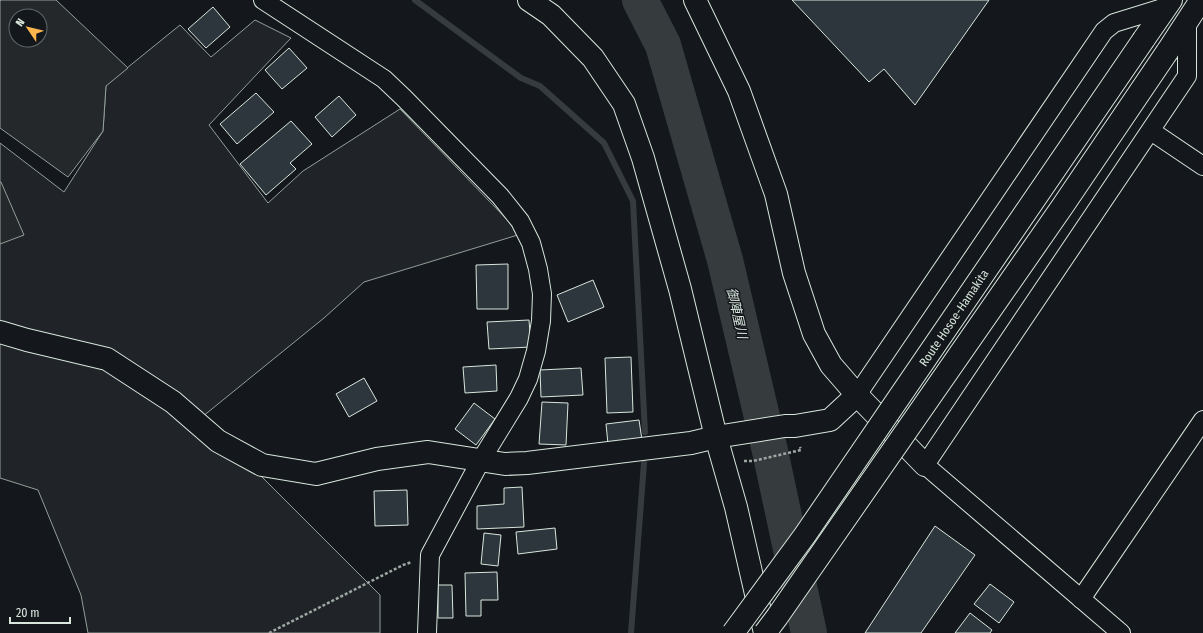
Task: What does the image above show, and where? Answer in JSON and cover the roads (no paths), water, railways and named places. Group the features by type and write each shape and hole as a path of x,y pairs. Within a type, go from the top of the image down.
{"street":[{"path":"263,0 384,79 500,196 520,221 531,243 538,269 542,294 541,321 536,351 528,379 519,398 481,460 430,556 427,633"},
{"path":"530,0 551,14 593,58 624,104 643,158 678,281 716,437 736,507 765,633"},
{"path":"696,0 739,91 776,194 794,273 814,334 832,365 857,395 925,465 1121,633"},
{"name":"Route Hosoe-Hamakita","path":"765,633 778,617 1062,207 1201,0"},
{"path":"0,332 106,359 173,402 218,441 262,465 316,474 376,459 428,452 505,464 527,463 691,443 716,437 830,420 857,395 1104,32 1114,24 1169,4"},
{"name":"Route Hosoe-Hamakita","path":"733,633 810,529 1169,4"},
{"path":"925,465 1188,76 1187,21"},
{"path":"1151,131 1200,157"},
{"path":"1082,599 1203,420"}],"waterway":[{"path":"415,0 521,78 540,86 604,143 633,201 645,432"},
{"name":"御陣屋川","path":"640,0 663,45 725,260 770,451 809,633"},
{"path":"631,633 644,463"}]}
